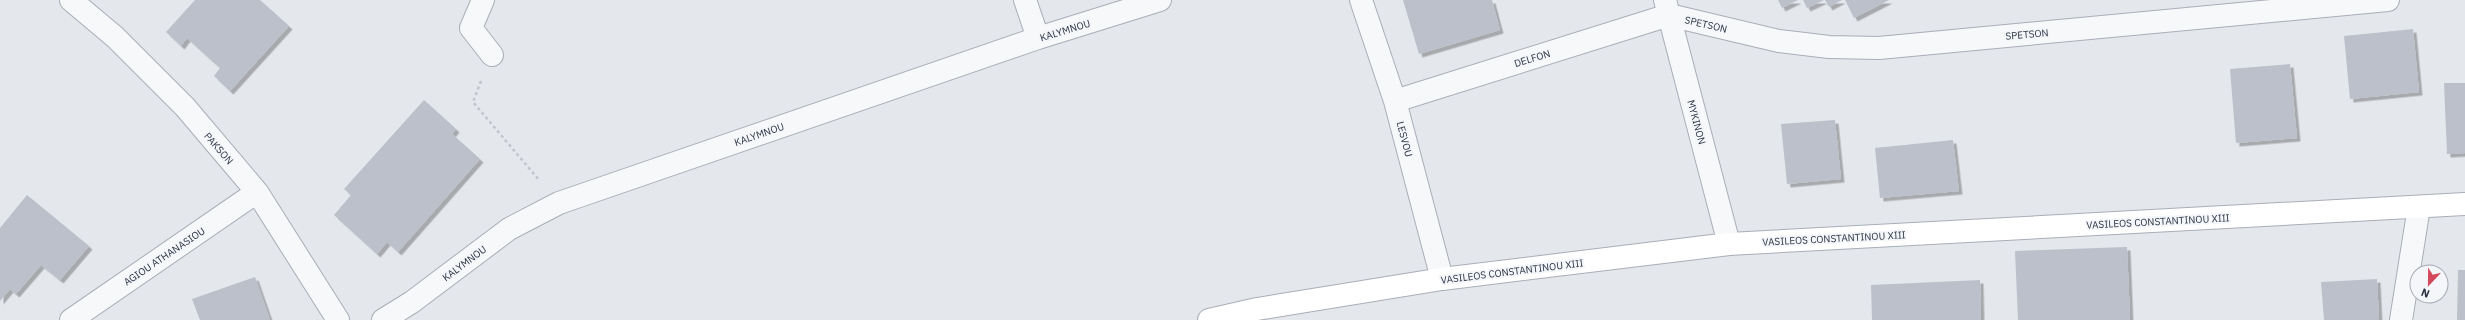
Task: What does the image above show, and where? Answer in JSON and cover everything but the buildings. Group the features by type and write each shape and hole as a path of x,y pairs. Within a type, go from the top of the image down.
{"street":[{"name":"PAKSON","path":"70,0 115,37 185,107 257,192 338,320"},
{"path":"483,0 471,28 492,55"},
{"path":"1024,0 1038,38"},
{"name":"KALYMNOU","path":"383,320 412,302 509,230 559,203 1038,38 1160,0"},
{"name":"LESVOU","path":"1361,0 1395,101 1442,280"},
{"name":"SPETSON","path":"1667,8 1779,41 1829,47 1879,48 2388,0"},
{"name":"DELFON","path":"1395,101 1667,8"},
{"name":"MYKINON","path":"1667,8 1729,244"},
{"name":"AGIOU ATHANASIOU","path":"71,320 257,192"},
{"name":"VASILEOS CONSTANTINOU XIII","path":"1209,320 1261,314 1442,280 1729,244 2465,204"},
{"path":"2401,320 2419,207"}],"path":[{"path":"492,55 473,102 559,203"}]}
